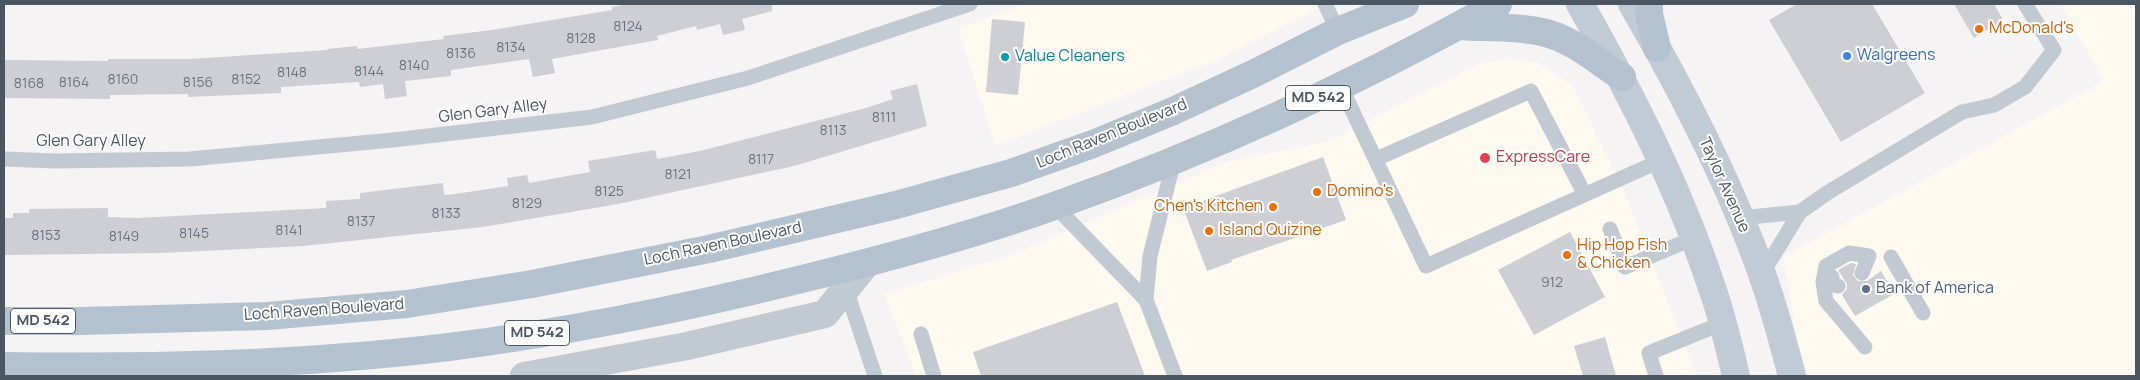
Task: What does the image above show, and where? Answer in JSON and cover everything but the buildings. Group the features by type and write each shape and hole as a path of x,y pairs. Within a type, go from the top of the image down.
{"main road":[{"name":"Loch Raven Boulevard","path":"4,321 267,316 407,304 532,284 709,249 896,205 1011,173 1093,144 1171,112 1255,73 1338,31 1405,4"},
{"name":"MD 542","path":"4,366 116,367 219,365 450,347 666,311 867,263 969,234 1055,206 1174,160 1341,87 1498,4"},
{"path":"1580,4 1622,77 1662,160 1694,238 1723,323 1736,376"},
{"name":"Taylor Avenue","path":"1632,4 1689,108 1740,218 1762,274 1792,376"},
{"path":"1649,4 1649,14 1657,48"},
{"path":"1458,26 1542,32 1558,37 1577,47 1622,77"}],"street":[{"path":"524,376 688,346 825,314 867,263"}],"lane":[{"name":"Glen Gary Alley","path":"4,159 55,161 190,158 393,140 592,116 748,78 970,4"},
{"path":"1324,4 1338,31"},
{"path":"1762,274 1800,212 1827,193 1962,112 1994,105 2025,87 2054,50 2025,4"},
{"path":"1341,87 1426,266 1584,193 1662,160"},
{"path":"1376,159 1531,91 1584,193"},
{"path":"1146,300 1150,256 1174,160"},
{"path":"1055,206 1146,300 1175,376"},
{"path":"1740,218 1800,212"},
{"path":"1610,230 1625,267 1694,238"},
{"path":"1859,268 1869,256 1849,253 1826,266 1831,282 1826,301 1864,347"},
{"path":"1891,257 1923,313"},
{"path":"846,289 875,376"},
{"path":"1656,376 1649,353 1723,323"},
{"path":"921,334 934,376"}],"shaded area":[{"path":"1026,4 1325,4 1217,60 995,146 958,28"},
{"path":"2061,4 2136,4 2136,376 1808,376 1798,343 1783,257 2104,81"},
{"path":"1508,59 1539,63 1573,86 1623,189 1697,376 916,376 884,294 1014,254 1223,163 1329,141 1481,63"}],"place":[{"name":"McDonald's","path":"1979,29"},
{"name":"Walgreens","path":"1847,56"},
{"name":"Value Cleaners","path":"1005,57"},
{"name":"ExpressCare","path":"1485,158"},
{"name":"Domino's","path":"1317,192"},
{"name":"Chen's Kitchen","path":"1273,207"},
{"name":"Island Quizine","path":"1209,231"},
{"name":"Hip Hop Fish & Chicken","path":"1567,255"},
{"name":"Bank of America","path":"1866,289"}]}
